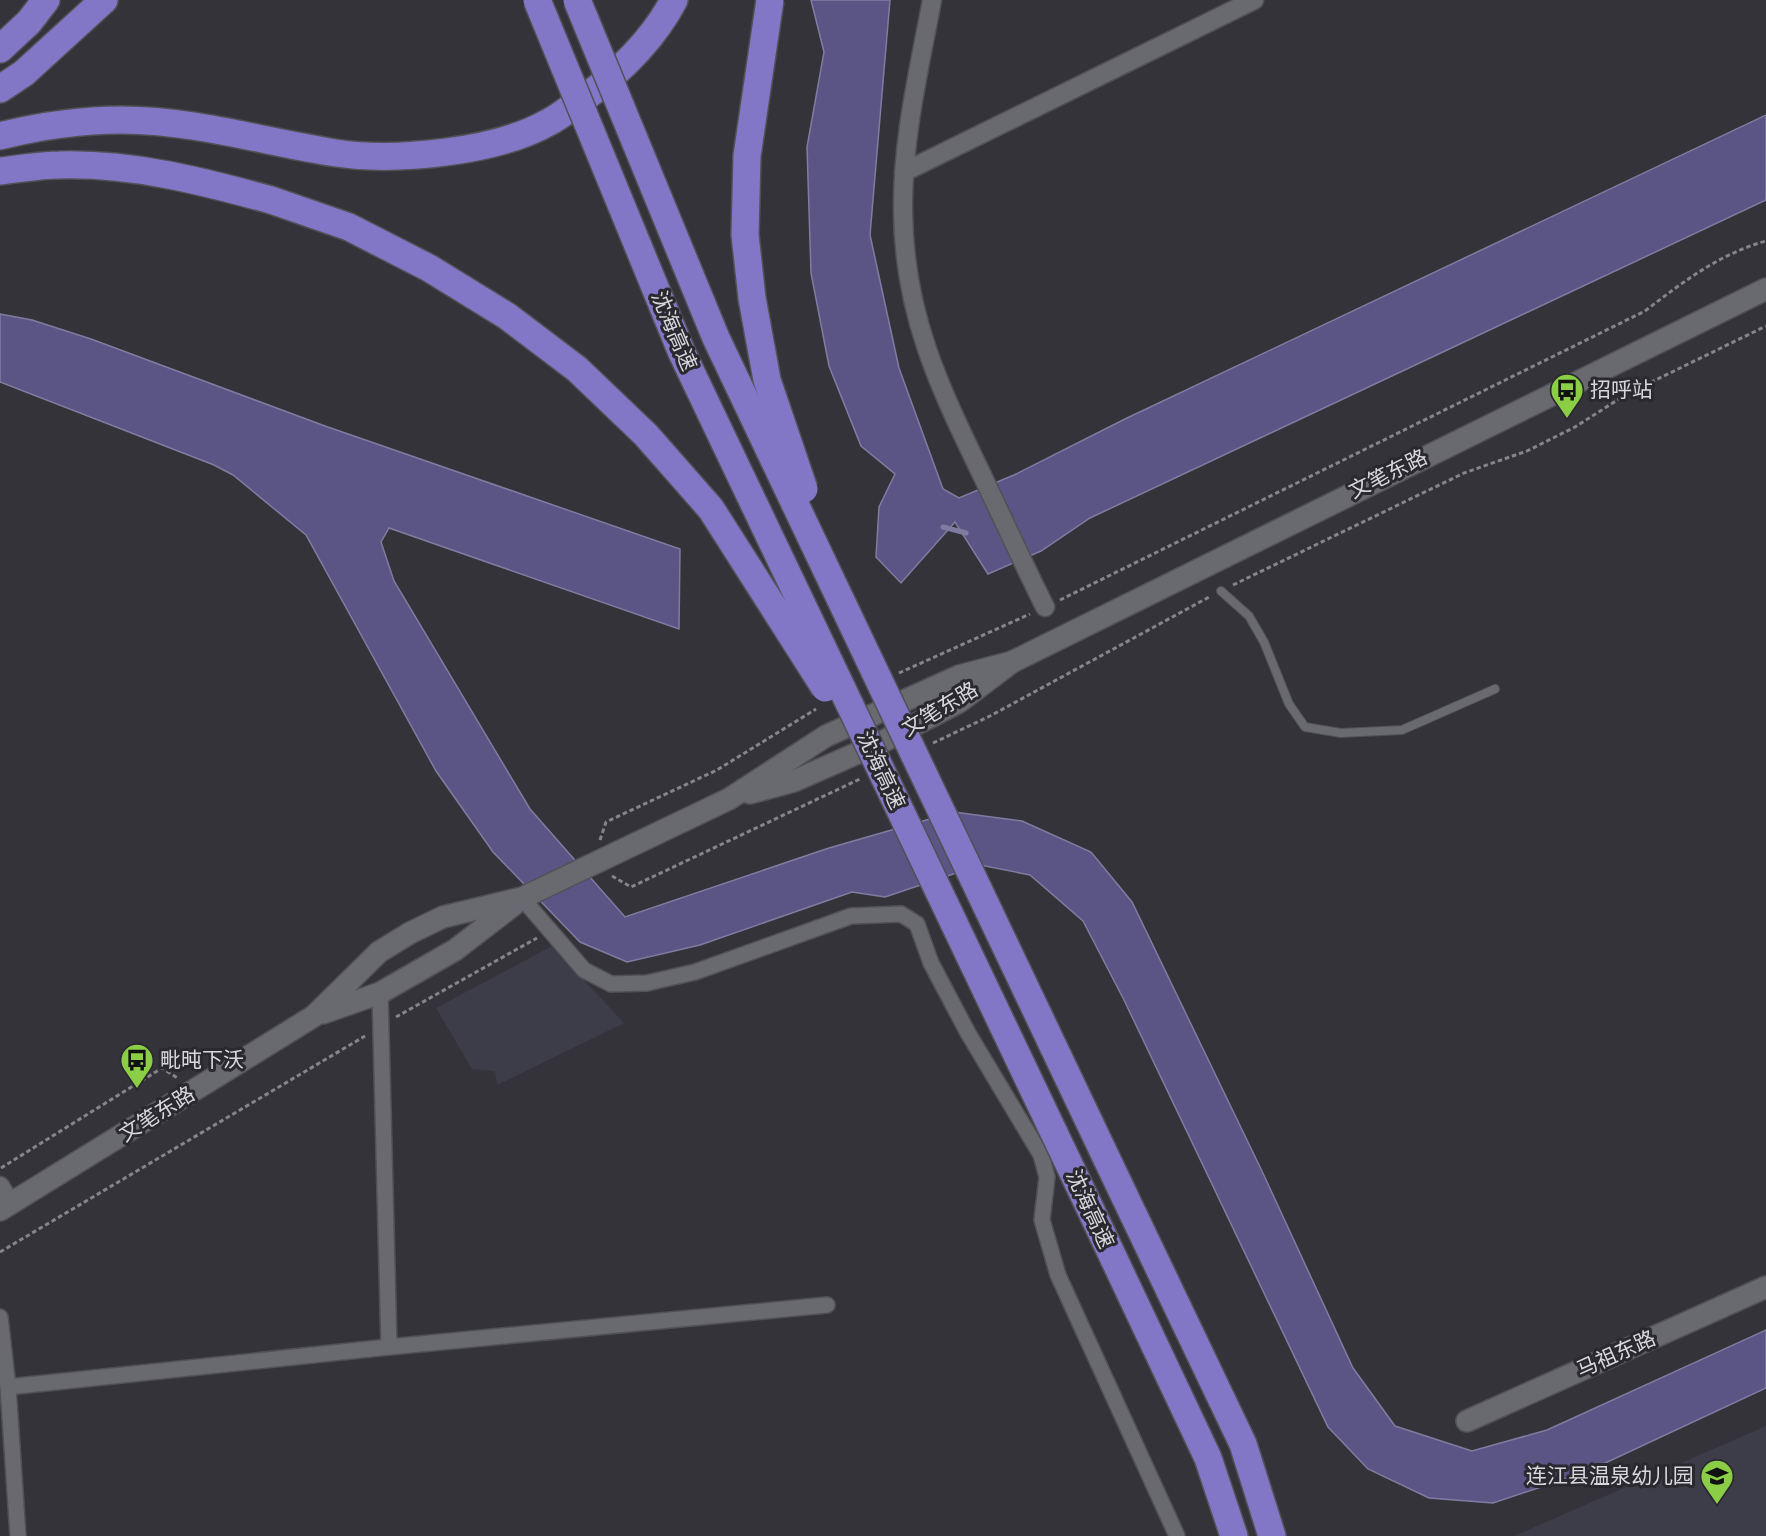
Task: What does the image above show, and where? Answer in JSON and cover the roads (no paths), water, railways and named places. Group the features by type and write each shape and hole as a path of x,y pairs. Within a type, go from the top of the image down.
{"highway":[{"path":"0,49 29,22 46,0"},
{"path":"0,88 24,73 104,0"},
{"name":"沈海高速","path":"537,0 682,353 1208,1458 1234,1536"},
{"name":"沈海高速","path":"577,0 716,338 921,750 1124,1195 1243,1444 1272,1536"},
{"path":"0,136 46,124 123,120 215,129 339,154 408,156 480,147 548,123 597,88 660,27 674,0"},
{"path":"770,0 747,156 745,236 752,298 765,368 814,521 921,750"},
{"path":"0,171 59,165 125,168 203,181 271,200 349,227 429,268 507,316 586,377 646,435 711,509 890,789"}],"main road":[{"name":"文笔东路","path":"729,799 794,781 868,749 960,702 1012,662 1766,289"},
{"name":"文笔东路","path":"4,1200 195,1090 314,1016 380,993 455,950 522,898 729,799 826,736 960,676 1012,662"},
{"name":"文笔东路","path":"314,1016 379,952 410,933 443,917 522,898"},
{"name":"马祖东路","path":"1467,1421 1766,1287"}],"street":[{"path":"932,0 908,133 904,172 904,237 917,322 940,387 1045,607"},
{"path":"904,172 1254,0"},
{"path":"522,898 584,970 611,984 647,983 695,972 851,916 901,914 917,924 931,963 963,1023 1041,1155 1047,1177 1041,1220 1058,1275 1177,1536"},
{"path":"380,993 389,1347"},
{"path":"8,1387 389,1347 827,1305"},
{"path":"0,1317 8,1387 18,1536"}],"lane":[{"path":"1221,591 1249,616 1264,642 1289,704 1305,727 1341,733 1402,730 1495,689"}],"waterway":[{"path":"943,527 966,533"}],"place":[{"name":"招呼站","path":"1567,419"},
{"name":"毗旽下沃","path":"137,1089"},
{"name":"连江县温泉幼儿园","path":"1717,1505"}]}
